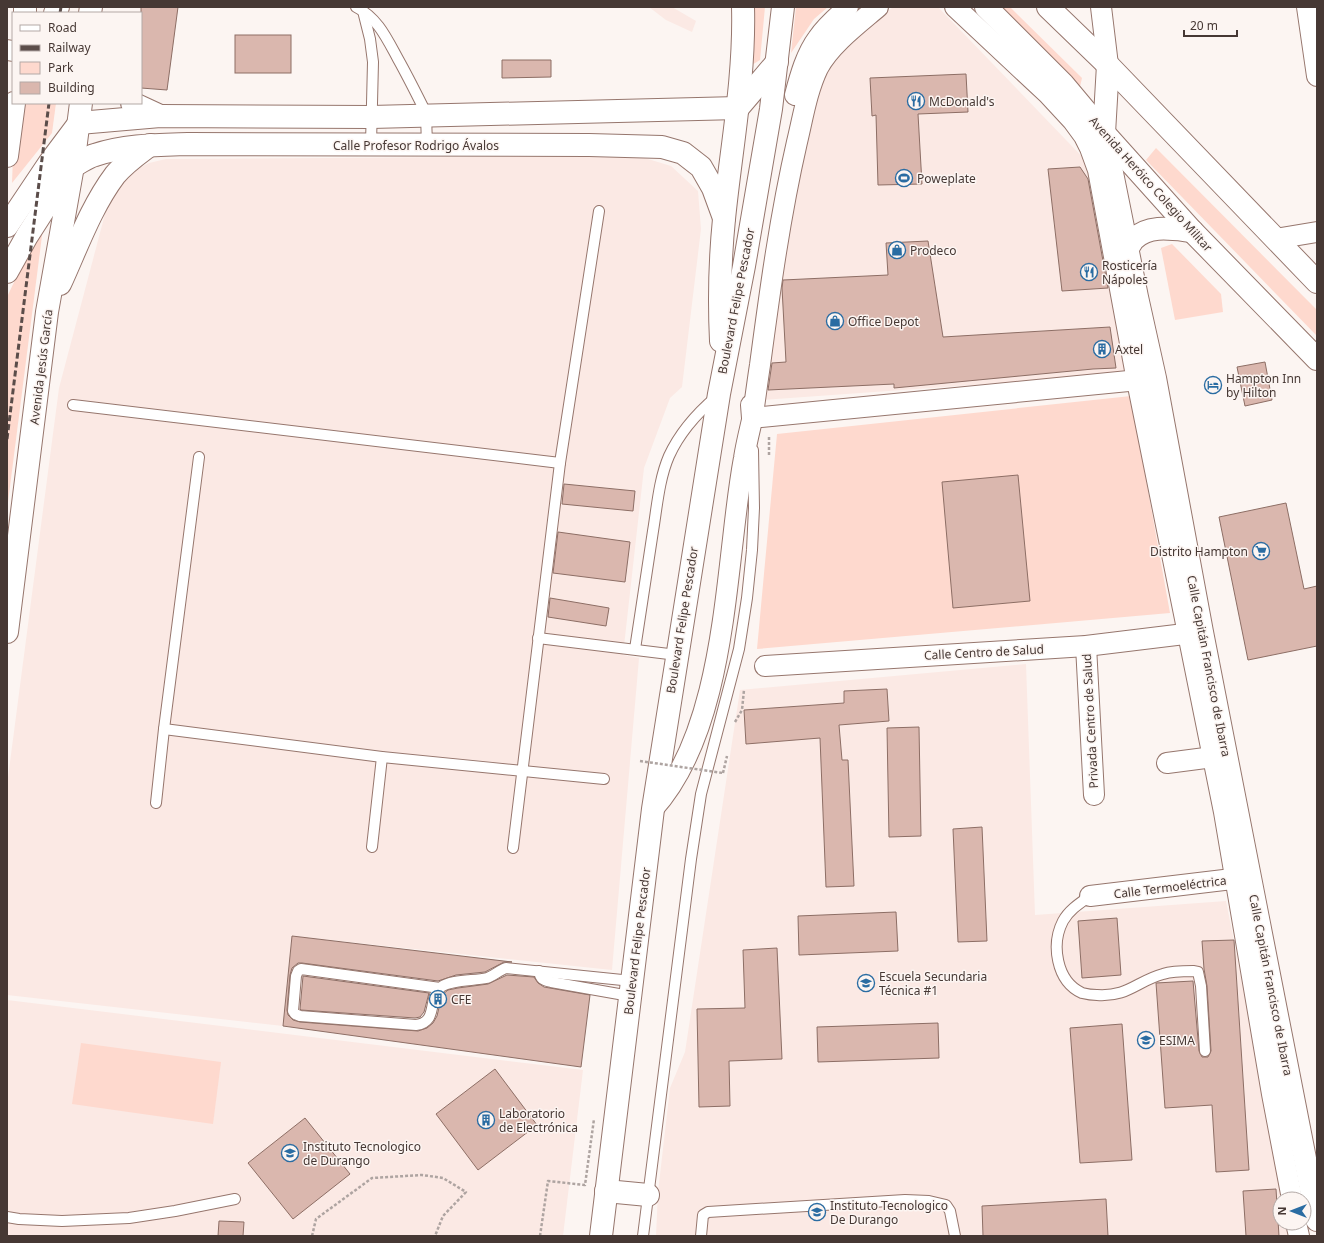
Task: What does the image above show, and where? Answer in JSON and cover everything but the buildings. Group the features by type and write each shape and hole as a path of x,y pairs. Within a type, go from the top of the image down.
{"main road":[{"path":"723,370 720,295 721,255 724,218 738,108 744,27 743,7"},
{"name":"Boulevard Felipe Pescador","path":"601,1236 653,809 723,370 744,266 771,109 783,7"},
{"name":"Avenida Heróico Colegio Militar","path":"986,7 1063,84 1104,133 1192,231 1317,359"},
{"path":"1048,7 1108,65 1317,282"},
{"path":"7,226 50,162 80,113 160,116 371,117 738,108 777,62"},
{"name":"Calle Capitán Francisco de Ibarra","path":"1108,65 1104,133 1127,250 1146,379 1243,878 1317,1220"},
{"path":"7,156 14,104"},
{"path":"134,104 160,116"},
{"name":"Avenida Jesús García","path":"7,632 47,312 73,166 80,113"},
{"name":"Calle Profesor Rodrigo Ávalos","path":"73,166 93,155 116,149 150,145 371,144 662,147 683,153 701,167 713,188 724,218"},
{"path":"47,312 100,199 116,174 130,160 150,145"},
{"path":"7,272 27,236 73,166"},
{"path":"1127,250 1133,240 1141,234 1152,230 1164,228 1192,231"},
{"path":"606,1191 648,1195"}],"street":[{"path":"752,418 749,375 756,296 770,213 795,93 809,52 817,38 827,26 848,7"},
{"path":"653,809 665,795 676,778 688,754 707,698 717,654 741,480 752,418 770,282 789,173 808,95 819,67 827,55 878,7"},
{"path":"752,418 1146,379 1121,300 1103,190 1098,170 1084,136 1073,121 1048,94 955,7"},
{"path":"1101,7 1108,65"},
{"path":"1307,7 1317,76"},
{"path":"1275,239 1317,232"},
{"path":"1195,633 1213,757 1243,878 1272,1094 1290,1191"},
{"name":"Calle Centro de Salud","path":"765,666 1086,646 1195,633"},
{"name":"Privada Centro de Salud","path":"1086,646 1094,795"},
{"path":"1167,763 1213,757"},
{"name":"Calle Termoeléctrica","path":"1090,896 1243,878"}],"lane":[{"path":"359,9 379,25 389,40 423,107 426,115 426,145"},
{"path":"359,9 370,39 373,62 371,144"},
{"path":"513,848 560,463 599,211"},
{"path":"635,649 657,505 662,479 669,457 694,416 719,394"},
{"path":"73,405 560,463"},
{"path":"643,1236 691,859 701,794 739,649 746,598 752,550 754,508 752,418"},
{"path":"156,803 164,728 199,457"},
{"path":"538,638 677,655"},
{"path":"164,728 382,757 604,779"},
{"path":"372,847 382,757"},
{"path":"1090,896 1078,903 1071,910 1063,920 1058,934 1056,952 1060,968 1065,978 1074,988 1083,993 1105,995 1124,992 1164,974 1194,971 1198,972 1201,986 1205,1051"},
{"path":"440,988 301,969 298,971 296,976 293,1011 300,1016 416,1025 424,1024 429,1019 434,999 440,988 446,984 488,977 506,968 539,971 631,989"},
{"path":"539,971 540,977 543,980 550,982 631,989"},
{"path":"7,1217 62,1221 129,1218 175,1211 235,1199"},
{"path":"701,1236 703,1215 708,1212 906,1200 929,1201 946,1205 950,1211 955,1236"}],"path":[{"path":"640,761 723,773"},
{"path":"540,1236 548,1181 585,1185 594,1116"},
{"path":"312,1236 316,1219 372,1178 422,1175 443,1178 466,1192 443,1216 435,1236"}],"shaded area":[{"path":"649,7 672,7 696,21 692,32 666,20"},
{"path":"893,7 938,7 1092,167 1126,374 761,400 803,129 834,56"},
{"path":"638,156 671,166 698,191 701,229 682,387 670,398 644,468 623,655 639,658 612,970 292,936 283,1026 7,995 7,785 59,388 105,214 114,192 135,170 149,163 166,159"},
{"name":"Escuela Secundaria Técnica #1","path":"1026,664 1035,915 1226,901 1283,1191 1272,1191 1272,1231 1291,1231 1292,1236 656,1236 658,1192 670,1088 685,1052 740,690"},
{"name":"Instituto Tecnologico de Durango","path":"7,1000 583,1070 563,1236 7,1236"}],"green space":[{"path":"751,7 765,7 760,60 750,66"},
{"path":"796,7 828,7 814,19 791,53"},
{"path":"994,7 1010,7 1082,78 1079,91"},
{"path":"20,104 56,104 52,133 12,183 14,129"},
{"path":"1156,148 1317,310 1317,336 1146,160"},
{"path":"44,220 7,510 7,297"},
{"path":"1172,244 1221,294 1223,312 1175,320 1161,248"},
{"path":"1131,396 1170,613 757,649 777,434"},
{"path":"81,1043 221,1062 213,1124 72,1104"}],"railway":[{"path":"60,12 61,7"},
{"path":"7,439 49,104"}],"place":[{"name":"McDonald's","path":"916,101"},
{"name":"Poweplate","path":"904,178"},
{"name":"Prodeco","path":"897,250"},
{"name":"Rosticería Nápoles","path":"1089,272"},
{"name":"Office Depot","path":"835,321"},
{"name":"Axtel","path":"1102,349"},
{"name":"Hampton Inn by Hilton","path":"1213,385"},
{"name":"Distrito Hampton","path":"1261,551"},
{"name":"Escuela Secundaria Técnica #1","path":"866,983"},
{"name":"CFE","path":"438,999"},
{"name":"ESIMA","path":"1146,1040"},
{"name":"Laboratorio de Electrónica","path":"486,1120"},
{"name":"Instituto Tecnologico de Durango","path":"290,1153"},
{"name":"Instituto Tecnologico De Durango","path":"817,1212"}]}
